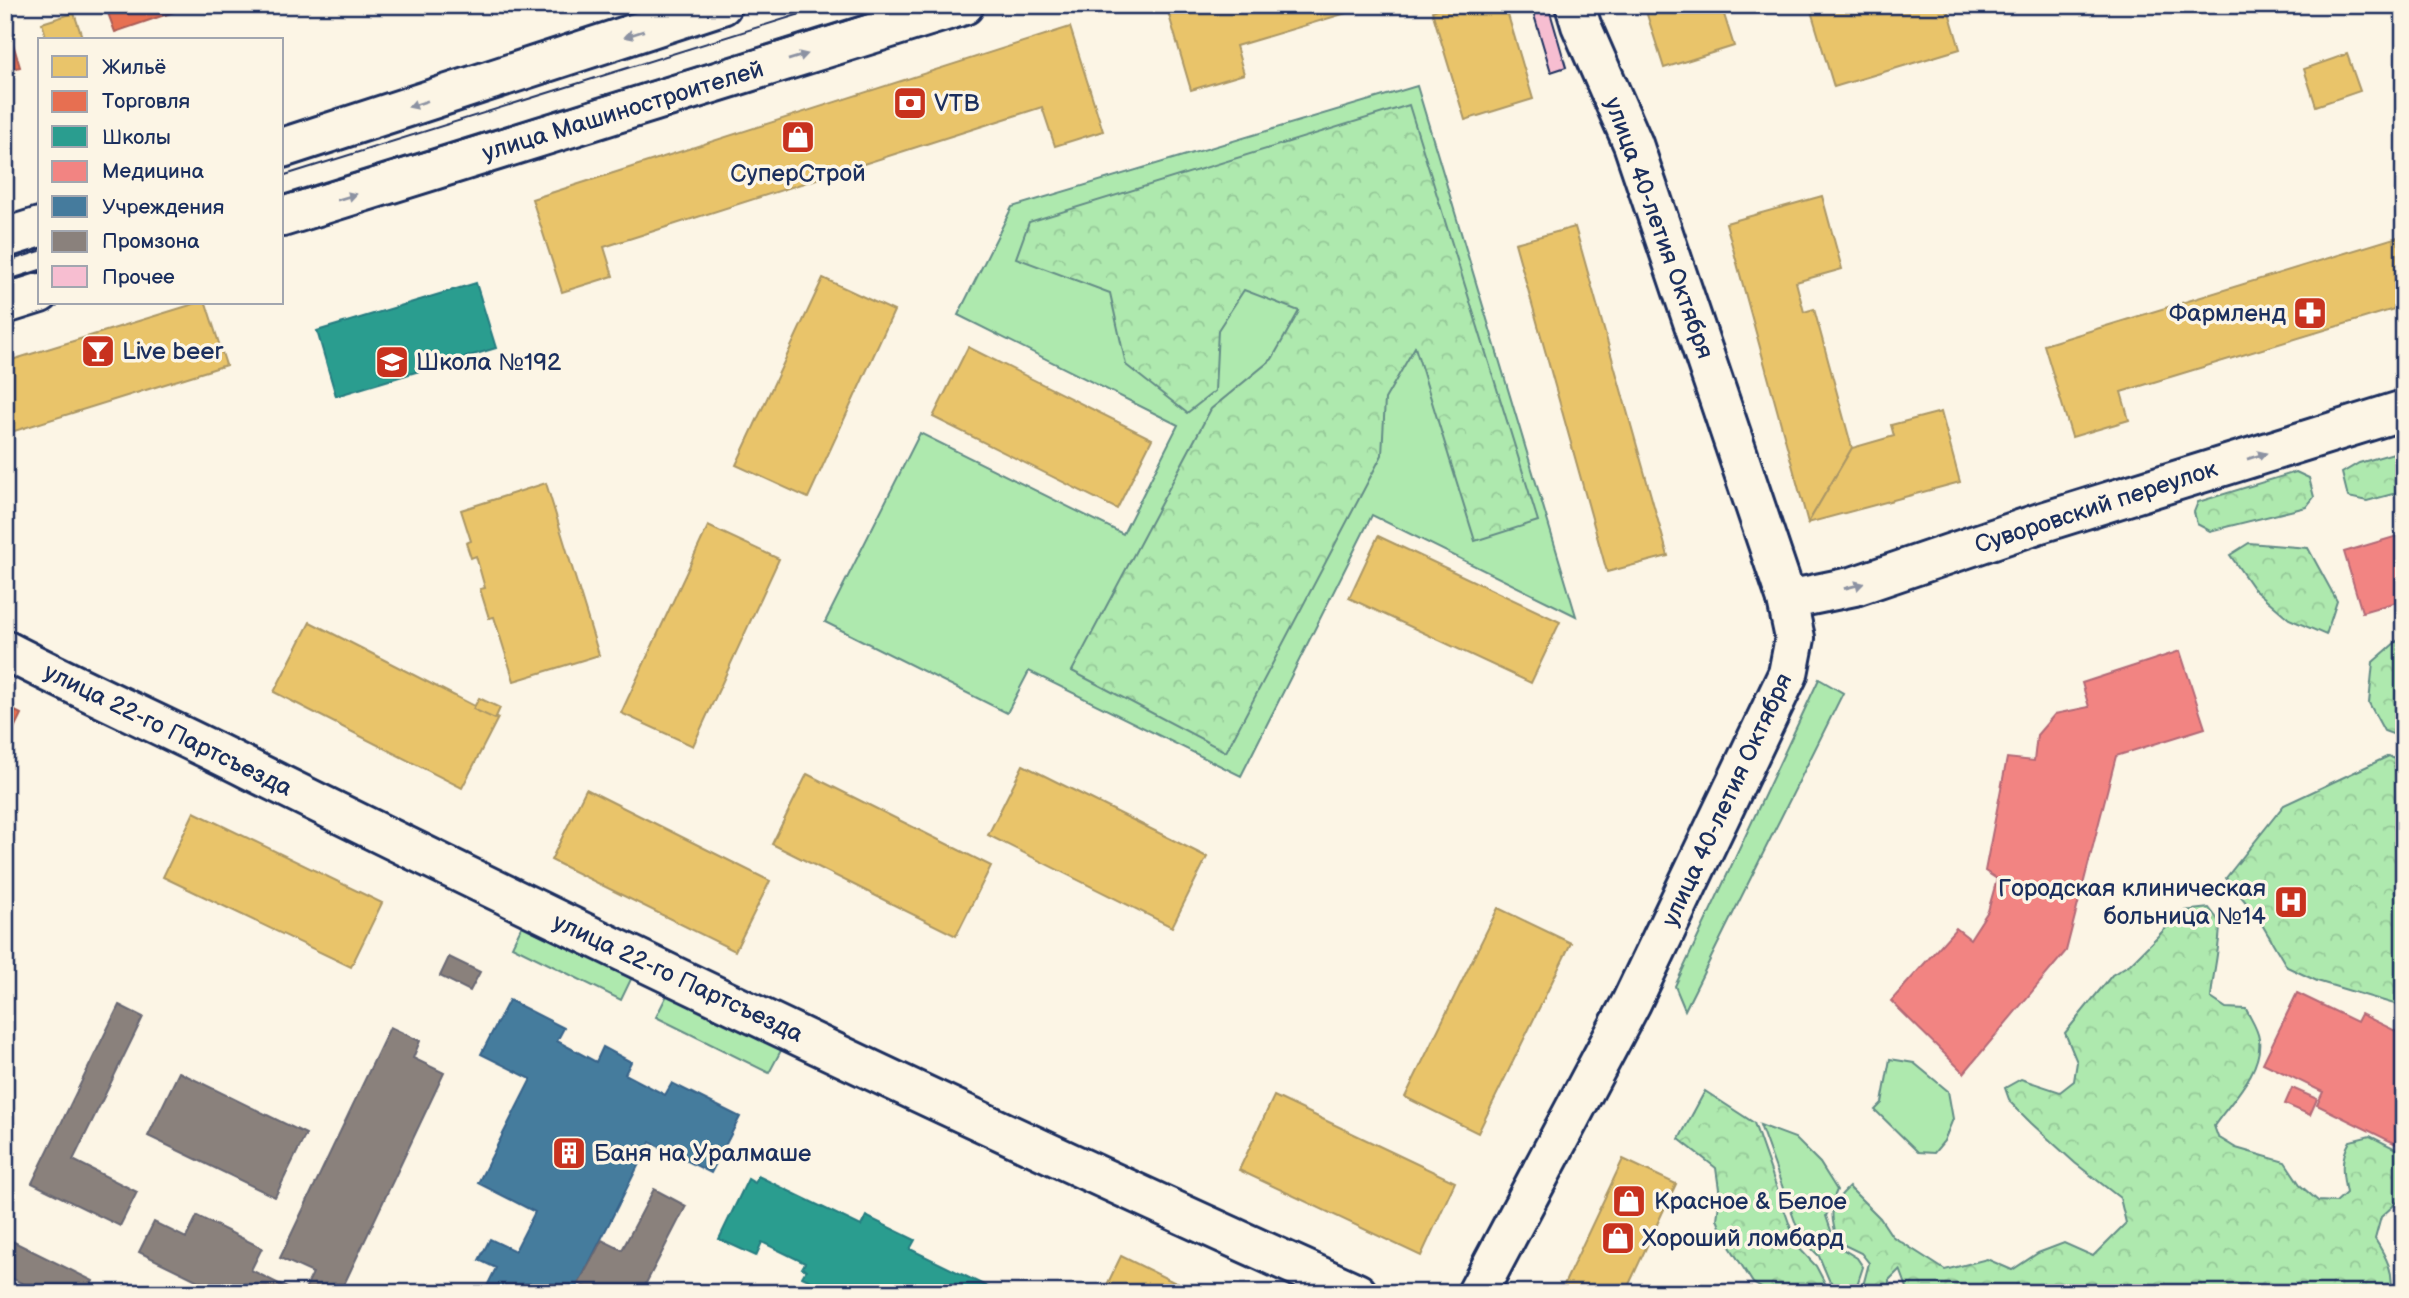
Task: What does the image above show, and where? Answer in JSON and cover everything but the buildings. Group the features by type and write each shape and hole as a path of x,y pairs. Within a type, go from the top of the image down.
{"main road":[{"path":"284,147 722,5"},
{"name":"улица Машиностроителей","path":"284,217 964,5"},
{"name":"улица 40-летия Октября","path":"1477,1293 1631,1003 1788,674 1795,638 1787,600 1633,144 1581,25 1575,5"},
{"path":"5,238 38,228"},
{"path":"5,303 38,294"},
{"name":"Суворовский переулок","path":"1787,600 1855,586 2040,523 2404,410"},
{"name":"улица 22-го Партсъезда","path":"5,650 505,896 1091,1174 1357,1293"}],"green space":[{"path":"1417,86 1576,616 1372,515 1241,776 1029,671 1007,713 825,622 920,433 1123,534 1178,425 958,315 1012,207"},
{"path":"1409,105 1538,521 1475,541 1415,347 1385,399 1382,455 1226,752 1072,671 1211,409 1272,359 1299,311 1244,290 1218,330 1215,391 1187,413 1126,365 1110,293 1016,258 1029,222"},
{"path":"2404,450 2404,491 2367,501 2348,497 2342,473 2359,463"},
{"path":"2296,472 2309,478 2314,497 2306,507 2210,531 2197,524 2194,512 2198,502"},
{"path":"2249,543 2308,548 2337,601 2326,635 2289,619 2253,588 2230,555"},
{"path":"2404,635 2404,738 2384,731 2369,703 2373,662"},
{"path":"1819,679 1843,693 1685,1010 1675,986"},
{"path":"2389,756 2404,765 2404,1007 2317,981 2287,967 2257,916 2226,878 2284,805"},
{"path":"2209,908 2220,922 2211,998 2226,1008 2246,1009 2259,1039 2259,1051 2251,1074 2214,1126 2218,1137 2236,1148 2285,1162 2301,1186 2318,1201 2336,1202 2346,1193 2343,1166 2350,1141 2370,1136 2404,1153 2404,1196 2381,1217 2375,1239 2391,1272 2390,1293 1909,1293 1900,1269 1889,1280 1889,1293 1854,1293 1864,1282 1869,1263 1861,1253 1838,1242 1832,1218 1837,1200 1849,1187 1880,1218 1892,1236 1945,1270 1987,1259 2012,1270 2038,1253 2064,1243 2093,1256 2126,1223 2120,1198 2075,1163 2031,1123 2010,1102 2005,1088 2021,1079 2060,1092 2074,1081 2077,1062 2065,1033 2112,975 2130,964 2183,911"},
{"path":"527,915 636,969 621,1000 512,946"},
{"path":"671,987 785,1043 769,1073 656,1017"},
{"path":"1890,1059 1914,1063 1948,1091 1953,1119 1944,1141 1934,1153 1918,1152 1875,1110 1882,1103"},
{"path":"1705,1091 1754,1123 1797,1246 1816,1266 1827,1287 1836,1293 1770,1293 1753,1283 1725,1239 1717,1219 1720,1196 1716,1168 1679,1139"},
{"path":"1760,1125 1795,1138 1820,1163 1837,1190 1826,1216 1836,1245 1857,1258 1863,1267 1857,1285 1842,1291 1829,1280 1819,1256 1801,1238"}],"tram line":[{"path":"284,175 829,5"},
{"path":"284,195 896,5"},
{"path":"5,262 38,252"},
{"path":"5,281 38,271"}],"place":[{"name":"VTB","path":"910,103"},
{"name":"СуперСтрой","path":"798,137"},
{"name":"Фармленд","path":"2310,313"},
{"name":"Live beer","path":"98,351"},
{"name":"Школа №192","path":"392,362"},
{"name":"Городская клиническая больница №14","path":"2291,902"},
{"name":"Баня на Уралмаше","path":"569,1153"},
{"name":"Красное & Белое","path":"1629,1201"},
{"name":"Хороший ломбард","path":"1618,1238"}]}
